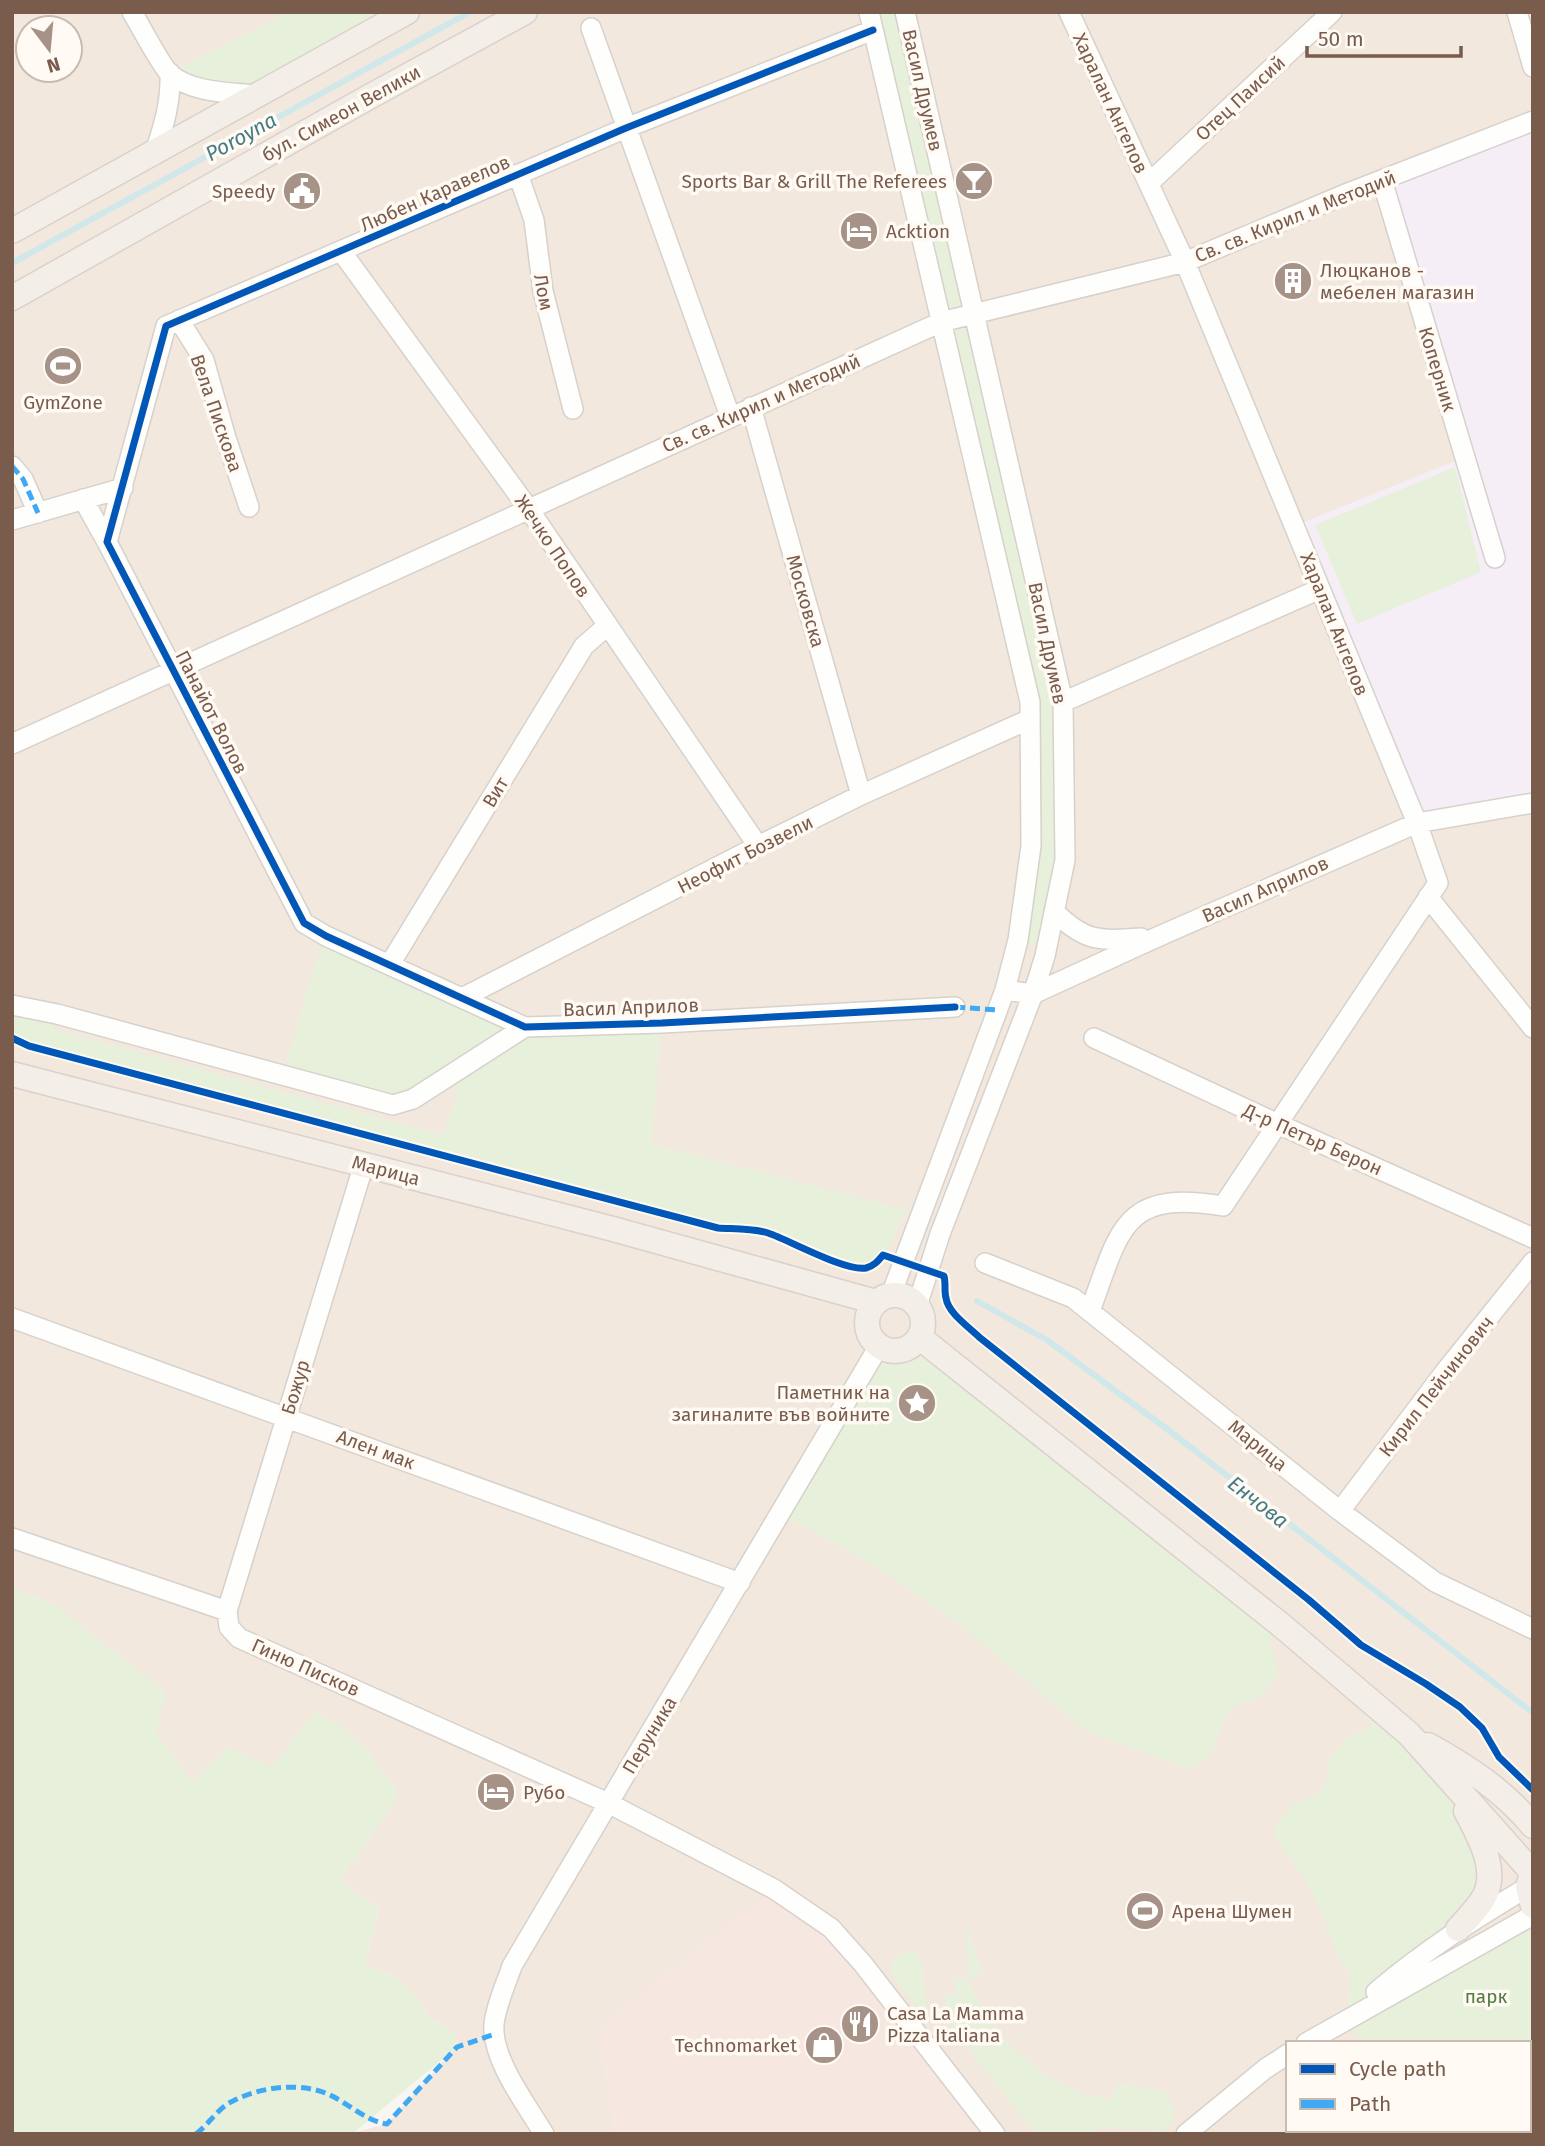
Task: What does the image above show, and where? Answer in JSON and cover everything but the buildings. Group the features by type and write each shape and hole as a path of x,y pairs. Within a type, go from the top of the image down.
{"main road":[{"path":"12,231 407,12"},
{"name":"бул. Симеон Велики","path":"12,298 525,12"},
{"name":"Марица","path":"18,1073 743,1264 878,1305"},
{"path":"905,1297 917,1306 923,1321 919,1336 909,1347 894,1351 879,1346 869,1334 878,1305 905,1297"},
{"path":"919,1336 1281,1625 1409,1734 1450,1779 1531,1884"},
{"path":"1409,1734 1467,1766 1515,1805 1533,1826"},
{"path":"1450,1779 1482,1842 1489,1868 1489,1881 1484,1898 1458,1929"}],"street":[{"path":"132,12 170,73 189,84 256,95"},
{"name":"Васил Друмев","path":"905,12 1063,702 1065,860 1045,956 1033,994 940,1234 917,1306"},
{"name":"Харалан Ангелов","path":"1069,12 1185,262 1416,823 1438,883 1223,1206 1193,1201 1160,1203 1137,1214 1117,1238 1090,1311"},
{"name":"Отец Паисий","path":"1149,183 1332,12"},
{"path":"1517,12 1533,67"},
{"name":"Васил Друмев","path":"871,21 1030,702 1031,846 1018,940 1005,990 878,1305"},
{"name":"Любен Каравелов","path":"179,320 871,21"},
{"path":"591,28 730,416"},
{"path":"155,152 167,116 170,73"},
{"name":"Св. св. Кирил и Методий","path":"12,744 941,322 1185,262 1533,121"},
{"name":"Лом","path":"518,174 534,220 542,291 573,410"},
{"name":"Коперник","path":"1382,180 1495,558"},
{"name":"Жечко Попов","path":"341,251 528,508 758,846"},
{"path":"107,542 166,326 179,320"},
{"name":"Вела Пискова","path":"179,320 204,360 249,508"},
{"name":"Московска","path":"751,407 861,796"},
{"path":"12,466 23,479 38,513"},
{"path":"12,520 123,488"},
{"name":"Панайот Волов","path":"83,499 304,923 326,936"},
{"path":"1063,702 1320,589"},
{"name":"Вит","path":"390,964 584,646 607,626"},
{"name":"Неофит Бозвели","path":"464,997 758,846 1030,719"},
{"name":"Васил Априлов","path":"1033,994 1416,823 1533,803"},
{"path":"1428,897 1533,1028"},
{"path":"1054,911 1071,929 1091,937 1112,940 1155,938"},
{"name":"Васил Априлов","path":"326,936 525,1027 662,1023 956,1007"},
{"path":"1005,990 1033,994"},
{"path":"12,1005 57,1014 393,1105 413,1099 525,1027"},
{"name":"Д-р Петър Берон","path":"1094,1038 1533,1238"},
{"name":"Божур","path":"227,1611 364,1164"},
{"name":"Кирил Пейчинович","path":"1340,1511 1444,1373 1533,1262"},
{"name":"Марица","path":"985,1263 1073,1298 1340,1511 1436,1582 1533,1628"},
{"name":"Ален мак","path":"12,1318 740,1583"},
{"name":"Перуника","path":"544,2134 500,2058 495,2040 494,2024 512,1966 879,1346"},
{"path":"12,1538 227,1611"},
{"name":"Гиню Писков","path":"227,1611 229,1627 239,1638 608,1803 774,1889 831,1928 863,1964 995,2134"},
{"path":"1347,2018 1411,1962 1531,1884"},
{"path":"1309,2041 1533,1916"},
{"path":"1186,2134 1265,2069 1286,2055"}],"shaded area":[{"path":"12,12 1533,12 1533,2134 352,2133 387,2124 457,2046 456,2034 428,2016 415,1996 398,1978 365,1965 379,1908 339,1880 396,1801 396,1789 376,1765 271,1767 192,1782 57,1606 12,1588"},
{"path":"1533,121 1533,803 1417,823 1294,526 1465,457 1382,180"},
{"path":"774,1889 831,1928 995,2134 615,2134 597,2029"}],"green space":[{"path":"282,12 407,12 256,95 170,73 283,15"},
{"path":"869,12 905,12 1063,702 1054,911 1034,946 1029,946 1027,939 1030,719"},
{"path":"1455,467 1481,572 1357,624 1315,525"},
{"path":"326,936 525,1027 662,1023 651,1144 900,1208 908,1205 889,1246 873,1265 863,1268 850,1266 820,1257 767,1233 749,1229 718,1228 29,1046 12,1038 12,1005 57,1014 53,1029 443,1135 457,1093 449,1077 413,1099 283,1074 311,975"},
{"path":"919,1337 1281,1625 1269,1642 1279,1672 1257,1699 1239,1704 1230,1712 1214,1748 1200,1763 1188,1769 1086,1731 963,1627 872,1564 779,1515 879,1346 902,1350"},
{"path":"12,1588 57,1606 166,1692 156,1733 192,1782 228,1747 271,1767 316,1711 343,1728 372,1754 376,1765 396,1789 397,1800 339,1880 379,1908 365,1965 398,1978 415,1996 428,2016 456,2034 457,2047 352,2134 12,2134"},
{"name":"парк","path":"1377,1708 1470,1819 1484,1898 1350,2015 1533,1915 1533,2134 1418,2132 1531,2132 1531,2041 1361,2041 1347,2018 1351,1974 1338,1958 1326,1923 1306,1880 1275,1838 1275,1826 1294,1804 1317,1796 1329,1776 1328,1760 1350,1735 1370,1728"},
{"path":"965,1922 983,1974 969,1979 984,2013 1008,2043 1037,2068 1079,2092 1110,2100 1119,2083 1168,2094 1173,2109 1173,2121 1163,2132 1103,2127 1094,2134 1037,2134 938,2008 946,2006 944,1995 956,1993 955,1979 969,1978"},
{"path":"909,1951 918,1955 922,1962 927,2010 922,2014 891,1973 894,1958"}],"waterway":[{"name":"Poroyna","path":"12,263 470,12"},
{"name":"Енчова","path":"977,1301 1047,1340 1167,1429 1533,1713"}],"marked path":[{"path":"12,466 23,479 38,513"},
{"path":"955,1007 997,1010"},
{"path":"196,2134 223,2107 233,2101 257,2092 284,2087 323,2092 366,2117 387,2124 457,2047 495,2034"}],"cycle path":[{"path":"873,30 626,128 166,326 107,542 304,923 326,936 525,1027 662,1023 955,1007"},
{"path":"12,1038 29,1046 718,1228 768,1233 845,1265 866,1268 874,1265 883,1255 944,1276 948,1304 959,1319 979,1337 1309,1600 1361,1645 1460,1707 1482,1728 1499,1757 1533,1790"}],"place":[{"name":"Sports Bar & Grill The Referees","path":"974,181"},
{"name":"Speedy","path":"302,191"},
{"name":"Acktion","path":"859,231"},
{"name":"Люцканов - мебелен магазин","path":"1293,281"},
{"name":"GymZone","path":"63,366"},
{"name":"Паметник на загиналите във войните","path":"917,1403"},
{"name":"Рубо","path":"496,1792"},
{"name":"Арена Шумен","path":"1145,1911"},
{"name":"Casa La Mamma Pizza Italiana","path":"860,2024"},
{"name":"Technomarket","path":"824,2045"}]}
